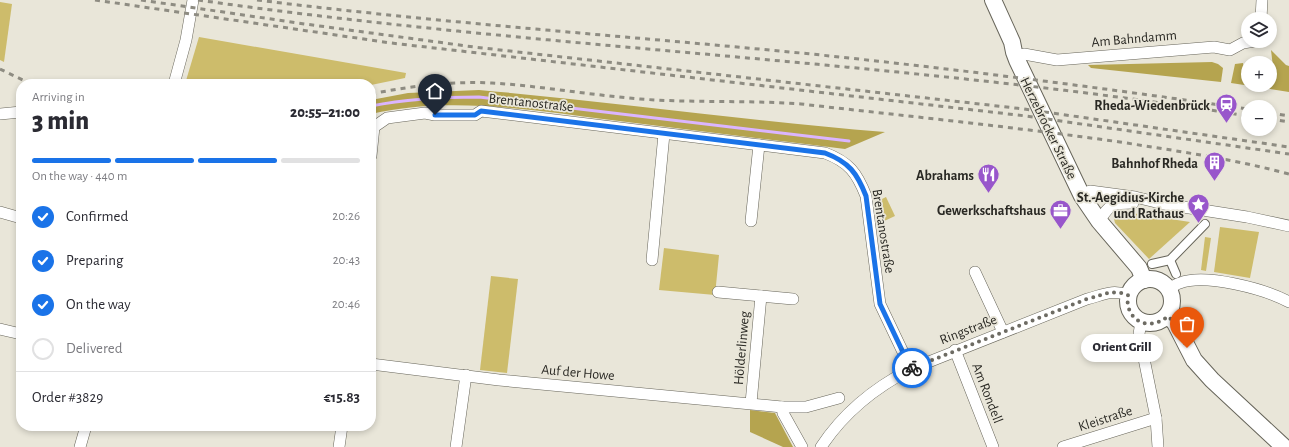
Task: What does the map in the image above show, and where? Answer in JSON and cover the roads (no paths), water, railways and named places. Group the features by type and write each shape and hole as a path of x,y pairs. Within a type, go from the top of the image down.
{"main road":[{"name":"Herzebrocker Straße","path":"984,0 1005,44 1014,54"},
{"name":"Herzebrocker Straße","path":"993,0 1012,42 1014,54 1082,196 1099,222 1139,268 1144,280"},
{"path":"1154,279 1162,282 1169,289 1173,302 1168,316 1162,320 1156,323 1148,324 1141,322 1131,314 1128,308 1128,295 1137,283 1144,280 1154,279"},
{"path":"1168,316 1178,329 1194,360 1212,380 1284,447"}],"street":[{"path":"175,79 188,33 193,0"},
{"path":"1261,12 1262,0"},
{"name":"Am Bahndamm","path":"1014,54 1024,54 1057,60 1214,47 1230,50 1241,45"},
{"name":"Brentanostraße","path":"376,126 387,118 425,113 435,115 475,115 481,111 825,153 839,158 860,180 866,196 880,304 911,369"},
{"path":"0,114 16,112"},
{"path":"652,260 664,134"},
{"path":"751,221 759,145"},
{"path":"1082,196 1090,191 1135,197 1164,204 1247,217 1289,226"},
{"path":"1099,222 1107,209 1113,204 1164,204"},
{"path":"0,212 16,217"},
{"path":"1152,264 1170,260 1205,224"},
{"path":"1170,260 1176,274"},
{"path":"975,272 1003,332"},
{"path":"1169,289 1180,282 1190,280 1209,280 1261,290 1279,296 1289,302"},
{"name":"Hölderlinweg","path":"718,292 793,299"},
{"name":"Ringstraße","path":"821,447 832,431 854,407 873,392 911,369 955,350 1087,299 1112,292 1120,292 1128,295"},
{"name":"Hölderlinweg","path":"751,403 761,296"},
{"path":"1141,322 1139,334 1156,418 1158,447"},
{"path":"0,329 16,333"},
{"name":"Am Rondell","path":"955,350 992,447"},
{"name":"Auf der Howe","path":"376,365 466,376 782,406 806,406 839,398"},
{"path":"456,447 466,376"},
{"path":"782,406 783,413 802,447"},
{"name":"Kleistraße","path":"1063,447 1156,418"},
{"path":"80,447 85,431"},
{"path":"339,447 341,431"}],"waterway":[{"path":"376,105 425,99 479,97 849,141"}],"railway":[{"path":"95,0 391,43 1026,116 1289,154"},
{"path":"141,0 474,47 1024,109 1289,147"},
{"path":"198,0 329,17 460,31 986,81 1117,97 1241,115"},
{"path":"257,0 464,22 742,47 866,60 1030,79 1241,108"},
{"path":"0,69 21,79"},
{"path":"376,93 431,85 492,83 640,99 801,104 1120,142 1184,152 1289,174"},
{"path":"1277,114 1289,116"},
{"path":"1277,120 1289,122"}],"place":[{"name":"Rheda-Wiedenbrück","path":"1226,124"},
{"name":"Bahnhof Rheda","path":"1214,182"},
{"name":"Abrahams","path":"989,194"},
{"name":"St.-Aegidius-Kirche und Rathaus","path":"1199,224"},
{"name":"Gewerkschaftshaus","path":"1061,230"},
{"name":"Orient Grill","path":"1187,348"}]}
